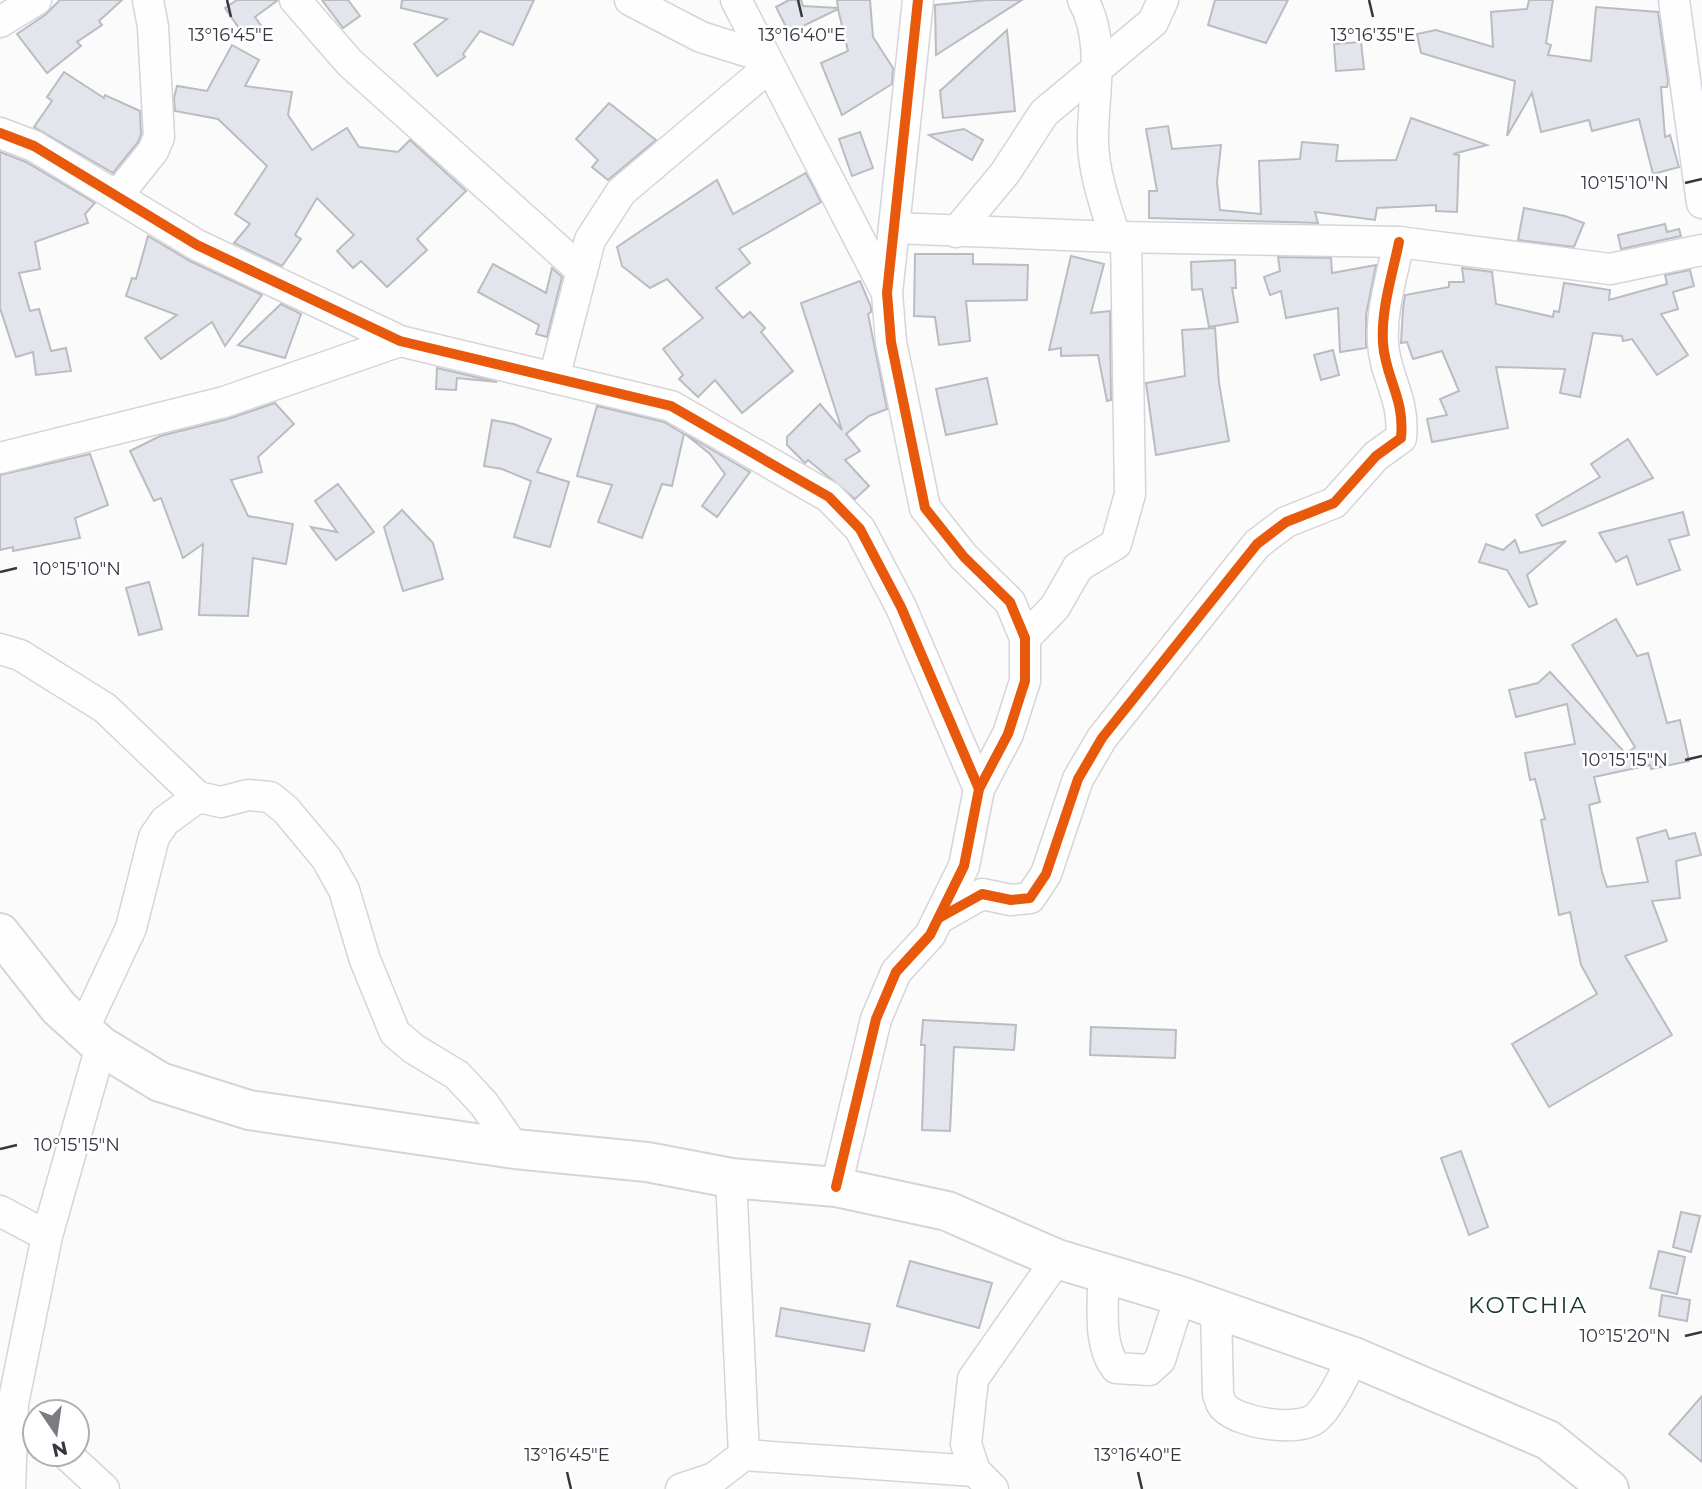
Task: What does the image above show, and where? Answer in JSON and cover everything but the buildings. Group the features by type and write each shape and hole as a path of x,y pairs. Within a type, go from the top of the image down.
{"main road":[{"path":"0,933 59,1008 92,1038 160,1082 249,1110 515,1149 647,1162 731,1178 836,1187 947,1210 1057,1259 1180,1296 1354,1357 1548,1440 1609,1489"}],"street":[{"path":"0,22 36,0"},
{"path":"117,197 153,151 159,137 153,27 148,0"},
{"path":"295,0 350,63 582,271"},
{"path":"630,0 701,37 767,62"},
{"path":"736,0 887,293"},
{"path":"1025,638 1055,607 1078,567 1116,544 1130,494 1120,237 1097,171 1093,145 1097,68 1093,31 1083,0"},
{"path":"956,232 1005,173 1044,113 1153,22 1163,0"},
{"path":"1674,0 1702,203"},
{"path":"836,1187 876,1019 896,972 930,934 964,866 979,789 1008,734 1025,681 1025,638 1010,602 964,557 925,508 891,342 887,293 923,3"},
{"path":"554,378 590,240 621,192 767,62"},
{"path":"0,133 34,146 197,245 400,341 671,406 829,497 860,529 901,607 979,789"},
{"path":"894,228 1120,237 1399,242 1610,269 1702,250"},
{"path":"938,919 982,894 1011,900 1030,898 1046,874 1078,779 1102,738 1257,544 1286,522 1334,503 1376,456 1401,438 1403,414 1383,346 1384,307 1399,242"},
{"path":"0,458 223,402 400,341"},
{"path":"0,649 20,655 105,708 198,797 220,802 248,795 270,797 286,810 326,858 344,890 365,960 395,1033 414,1049 457,1074 484,1104 515,1149"},
{"path":"10,1489 6,1400 92,1038 131,928 153,837 165,821 198,797"},
{"path":"681,1489 715,1484 744,1455 731,1178"},
{"path":"0,1211 47,1236"},
{"path":"984,1480 966,1444 973,1378 1057,1259"},
{"path":"1103,1274 1105,1342 1108,1358 1116,1368 1149,1370 1160,1360 1180,1296"},
{"path":"1216,1309 1218,1394 1222,1406 1233,1414 1287,1427 1305,1426 1318,1417 1354,1357"},
{"path":"6,1400 21,1413"},
{"path":"744,1455 984,1480"},
{"path":"81,1468 104,1489"}],"cycle path":[{"path":"836,1187 876,1019 896,972 930,935 964,866 979,789 1008,734 1025,681 1025,638 1010,602 964,557 925,508 891,342 887,293 918,0"},
{"path":"0,133 34,146 197,245 400,341 671,406 829,497 860,529 901,607 979,789"},
{"path":"939,918 982,894 1011,900 1030,898 1046,874 1078,779 1102,738 1257,544 1286,522 1334,503 1376,456 1401,438 1398,399 1387,367 1383,343 1388,292 1399,242"}],"district":[{"name":"KOTCHIA","path":"1528,1305"}]}
